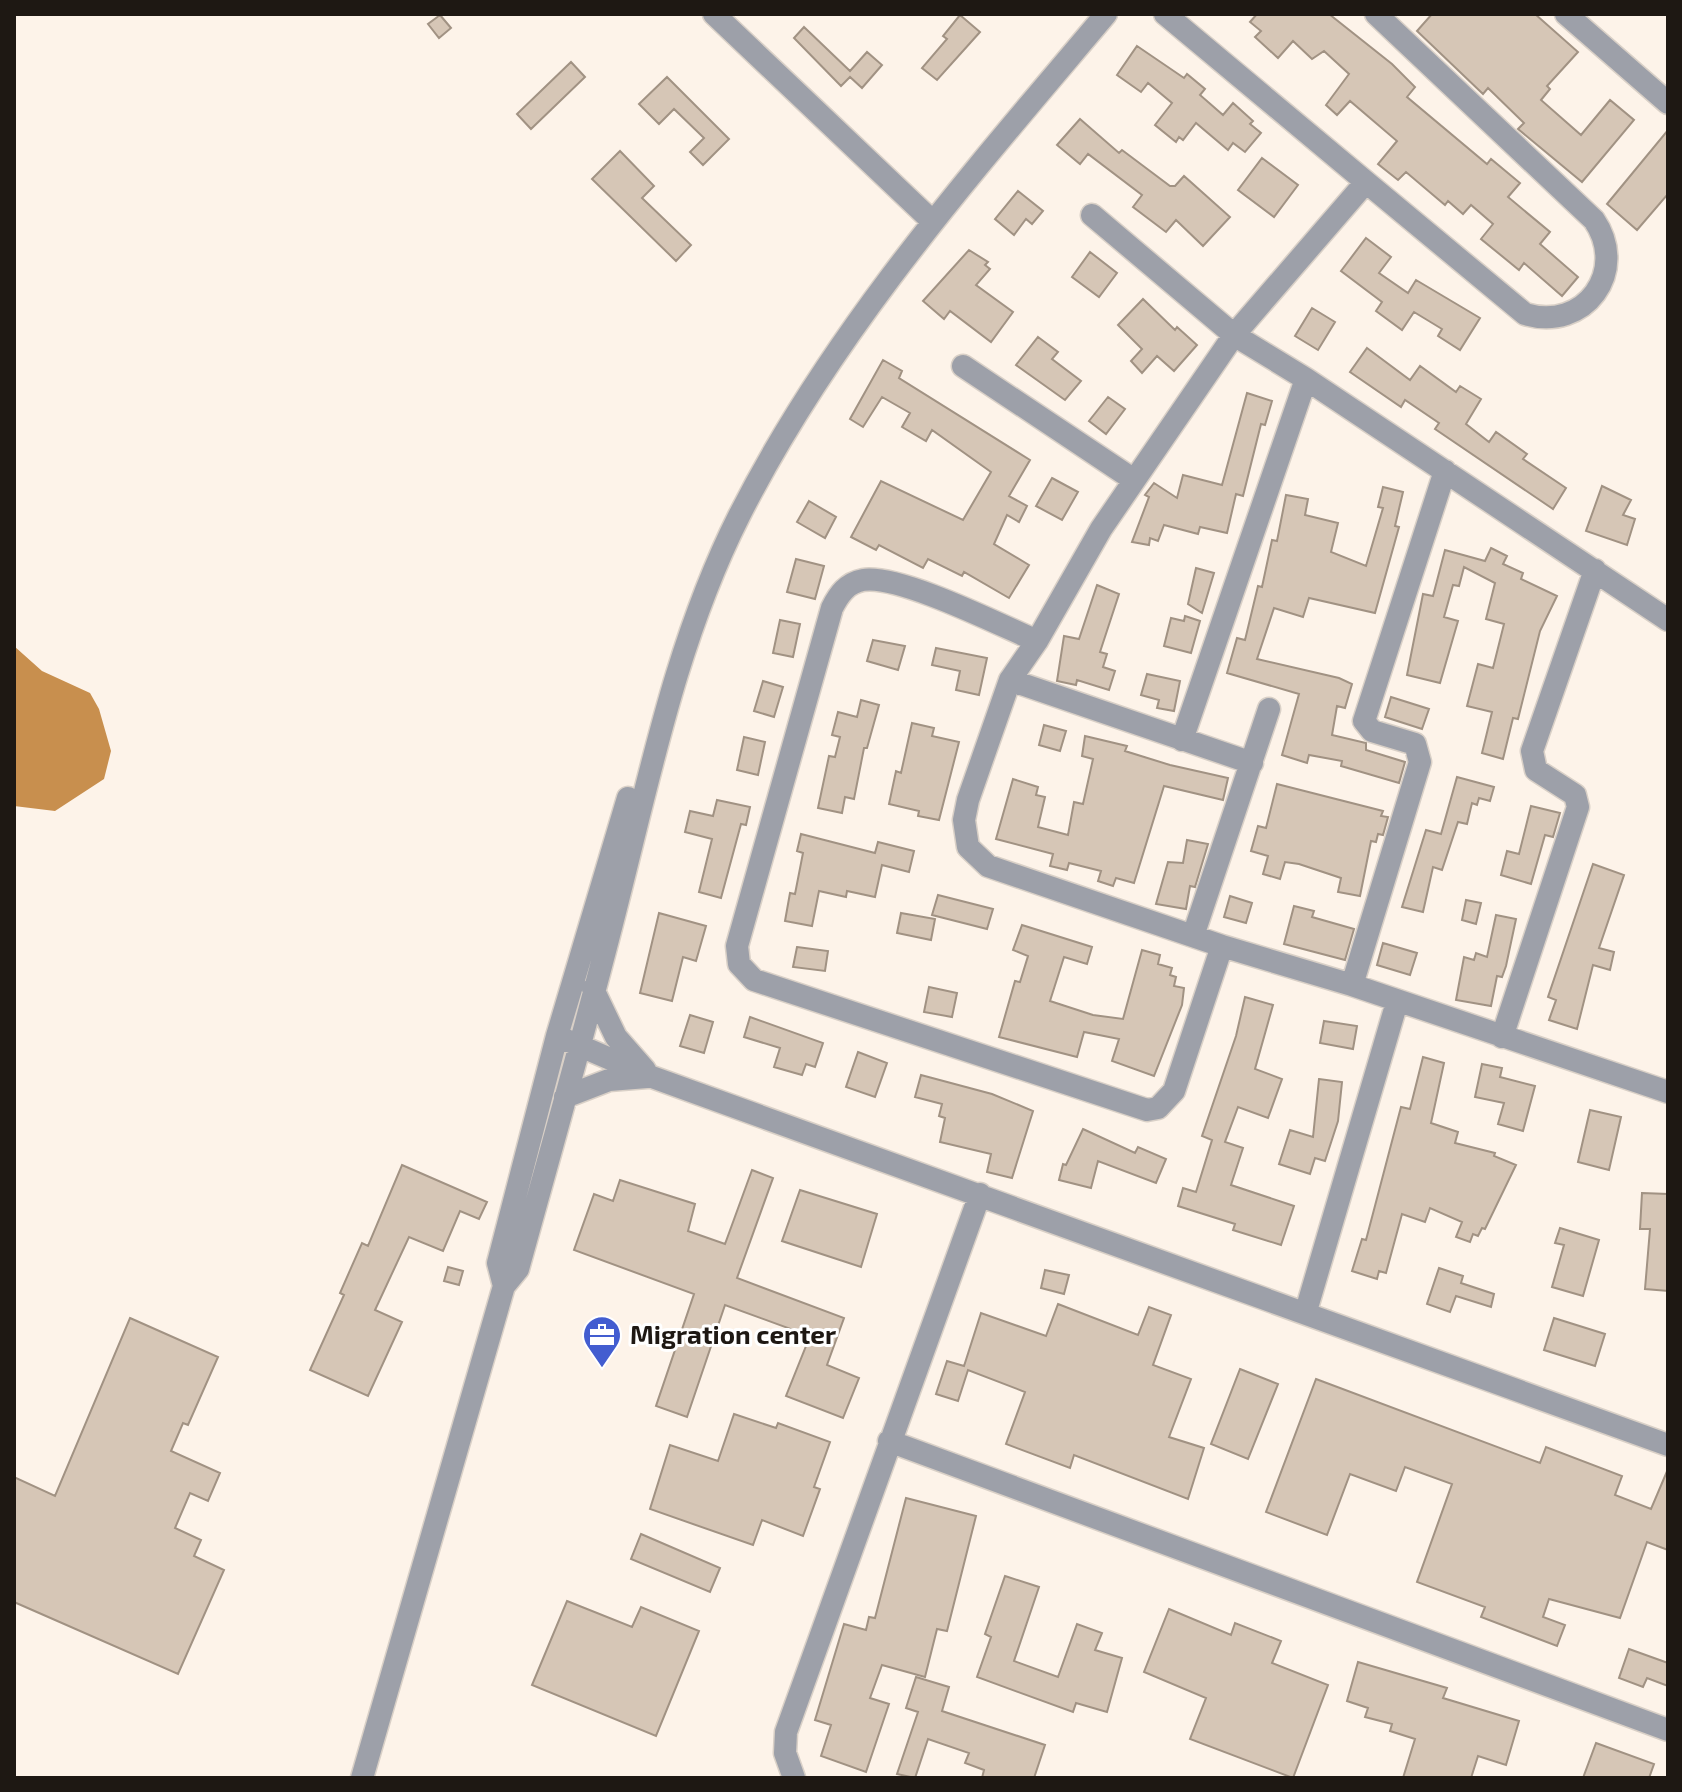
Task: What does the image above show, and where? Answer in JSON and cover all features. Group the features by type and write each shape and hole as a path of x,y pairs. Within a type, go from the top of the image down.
{"street":[{"path":"714,14 932,221"},
{"path":"362,1778 504,1286 518,1269 661,725 711,581 739,516 839,348 932,221 1106,14"},
{"path":"1165,14 1525,314 1543,319 1577,312 1587,304 1602,279 1609,250 1605,236 1594,220 1376,14"},
{"path":"1566,14 1668,103"},
{"path":"1366,182 1234,335 1101,529 1037,641 1010,680 968,800 964,820 968,847 988,866 1668,1092"},
{"path":"1092,215 1234,335 1306,379 1668,620"},
{"path":"963,366 1134,480"},
{"path":"1182,740 1306,379"},
{"path":"1352,985 1420,762 1415,744 1372,731 1364,721 1445,471"},
{"path":"1502,1037 1578,807 1575,795 1536,770 1532,751 1595,570"},
{"path":"1037,641 893,582 860,580 837,597 737,946 739,964 754,980 1147,1110 1158,1108 1174,1091 1222,946"},
{"path":"1010,680 1252,763"},
{"path":"1193,936 1269,709"},
{"path":"504,1286 498,1263 557,1036 641,755 661,725"},
{"path":"593,989 616,1037 652,1077"},
{"path":"1306,1311 1397,1002"},
{"path":"557,1036 652,1077 1306,1311 1668,1445"},
{"path":"565,1097 609,1080 652,1077"},
{"path":"794,1778 785,1753 786,1732 980,1194"},
{"path":"889,1441 1668,1730"}],"shaded area":[{"path":"14,646 42,671 90,693 99,709 111,751 104,779 55,811 14,806"}],"building":[{"path":"1257,14 1329,14 1392,64 1415,87 1407,97 1487,164 1491,159 1520,183 1508,197 1550,232 1540,244 1578,277 1562,296 1524,263 1519,270 1481,239 1493,224 1471,205 1463,214 1448,201 1445,205 1406,172 1398,180 1378,164 1397,141 1350,101 1337,115 1326,105 1349,74 1324,51 1312,59 1293,41 1278,58 1255,37 1261,31 1250,22"},
{"path":"1432,14 1535,14 1578,52 1547,86 1550,89 1541,100 1581,135 1610,100 1634,120 1582,182 1518,129 1524,123 1488,88 1483,94 1417,31"},
{"path":"440,15 451,28 439,38 428,24"},
{"path":"960,15 980,32 937,80 922,68 947,39 943,36"},
{"path":"804,27 850,71 867,52 882,65 862,88 850,77 841,86 794,38"},
{"path":"1137,46 1184,78 1187,74 1205,89 1200,95 1223,115 1233,103 1261,133 1245,152 1233,143 1228,150 1196,123 1183,140 1179,137 1176,142 1155,125 1172,103 1148,83 1141,92 1117,75"},
{"path":"571,62 585,77 531,129 517,114"},
{"path":"667,77 729,139 703,165 690,152 704,138 674,109 659,124 639,104"},
{"path":"1080,119 1119,153 1122,150 1170,186 1175,186 1184,176 1230,217 1203,246 1176,220 1166,232 1133,207 1142,195 1088,154 1080,164 1057,145"},
{"path":"1668,130 1668,194 1637,230 1607,204"},
{"path":"620,151 654,186 642,198 691,245 676,261 592,179"},
{"path":"1262,158 1298,185 1274,217 1238,190"},
{"path":"1018,191 1043,211 1032,224 1026,219 1014,235 995,219"},
{"path":"1366,238 1391,257 1379,273 1408,293 1416,280 1480,318 1460,350 1438,336 1442,329 1414,312 1402,330 1376,311 1382,302 1341,271"},
{"path":"969,250 988,262 985,265 990,269 976,285 1013,312 991,342 950,311 944,319 923,301"},
{"path":"1090,252 1117,273 1099,297 1072,277"},
{"path":"1143,299 1175,330 1177,327 1197,345 1174,371 1157,356 1142,373 1131,361 1142,349 1118,325"},
{"path":"1312,308 1335,322 1318,350 1295,336"},
{"path":"1038,337 1058,352 1052,359 1081,381 1065,400 1016,365"},
{"path":"1367,348 1410,380 1420,366 1456,392 1460,386 1481,399 1466,424 1489,442 1496,432 1527,454 1523,459 1566,488 1553,509 1435,429 1439,423 1405,400 1401,407 1350,372"},
{"path":"883,360 902,371 899,378 1030,460 1009,496 1027,506 1019,522 1007,515 994,544 1029,565 1009,598 964,572 962,576 928,559 923,568 879,545 876,550 851,537 881,481 963,520 991,472 932,430 926,441 902,427 910,413 882,397 863,427 850,419"},
{"path":"1247,393 1272,401 1265,425 1261,424 1243,496 1236,494 1227,533 1200,527 1198,534 1164,525 1158,541 1150,538 1149,545 1132,542 1149,497 1145,495 1154,483 1177,498 1183,475 1222,485"},
{"path":"1108,397 1125,409 1106,434 1089,421"},
{"path":"1052,478 1078,492 1062,520 1036,506"},
{"path":"1602,486 1631,500 1623,515 1635,519 1627,545 1586,531"},
{"path":"1383,487 1403,492 1395,526 1399,527 1375,613 1309,598 1303,617 1274,608 1257,659 1339,678 1352,684 1345,708 1337,706 1332,735 1366,743 1366,750 1405,762 1399,783 1341,766 1342,761 1309,755 1307,763 1282,755 1299,694 1227,673 1237,638 1245,640 1258,586 1262,587 1272,540 1277,541 1286,495 1308,499 1305,515 1338,523 1331,552 1366,566 1383,508 1378,507"},
{"path":"809,501 836,517 825,538 797,522"},
{"path":"1491,548 1507,556 1503,564 1523,573 1521,579 1557,596 1540,631 1518,719 1513,718 1503,759 1482,753 1492,712 1467,706 1478,664 1493,668 1504,624 1486,619 1495,583 1464,567 1459,586 1453,585 1444,617 1458,621 1440,683 1407,675 1423,594 1433,596 1445,550 1485,561"},
{"path":"796,559 824,566 815,599 787,592"},
{"path":"1196,568 1214,573 1202,613 1188,604"},
{"path":"1097,585 1119,594 1100,652 1107,654 1103,667 1115,671 1109,690 1077,680 1076,685 1057,681 1064,636 1079,639"},
{"path":"1185,616 1200,621 1191,653 1164,646 1171,618 1184,621"},
{"path":"780,620 800,624 793,657 773,653"},
{"path":"873,640 905,646 898,670 867,661"},
{"path":"936,648 987,658 979,695 956,690 960,671 932,665"},
{"path":"1147,674 1180,681 1174,711 1157,708 1159,700 1141,695"},
{"path":"763,681 783,687 774,717 754,711"},
{"path":"1391,697 1429,709 1422,729 1385,717"},
{"path":"861,700 879,705 867,748 864,748 854,799 845,797 842,813 818,808 829,756 835,757 840,737 832,735 838,712 857,717"},
{"path":"912,723 934,728 932,736 959,742 939,820 918,816 919,811 889,804 896,771 901,773"},
{"path":"1044,725 1066,731 1060,751 1039,745"},
{"path":"1085,736 1127,746 1125,751 1170,765 1228,778 1223,800 1164,786 1134,883 1116,878 1113,886 1098,881 1101,871 1069,863 1067,870 1050,866 1053,854 996,839 1013,779 1038,787 1036,795 1045,797 1038,827 1068,835 1074,802 1083,804 1093,759 1082,756"},
{"path":"744,737 765,742 758,775 737,770"},
{"path":"1457,777 1494,787 1490,801 1479,798 1477,805 1472,803 1467,824 1458,822 1442,870 1433,867 1423,912 1402,907 1426,830 1441,834"},
{"path":"1277,784 1383,811 1381,816 1388,817 1383,835 1378,834 1376,842 1371,841 1360,896 1338,892 1341,878 1299,864 1285,862 1280,879 1263,874 1268,856 1251,851 1258,826 1266,828"},
{"path":"717,800 750,807 746,825 741,824 721,898 699,892 712,839 685,832 690,811 713,816"},
{"path":"1531,806 1560,813 1553,837 1545,835 1531,884 1501,875 1507,851 1519,854"},
{"path":"801,834 875,853 878,842 914,851 909,872 882,865 875,897 847,891 846,897 819,891 812,926 785,921 790,893 795,894 803,853 797,851"},
{"path":"1187,840 1208,844 1195,887 1190,886 1186,909 1156,904 1168,862 1183,863"},
{"path":"1593,864 1624,875 1599,948 1614,952 1610,970 1593,965 1577,1029 1549,1020 1556,1000 1548,997"},
{"path":"938,895 993,909 987,929 932,915"},
{"path":"1230,896 1252,903 1246,923 1224,917"},
{"path":"1466,900 1481,903 1476,924 1462,920"},
{"path":"1294,906 1314,911 1312,917 1354,929 1345,960 1284,944"},
{"path":"659,913 706,926 696,961 683,957 672,1001 640,993"},
{"path":"901,913 935,919 931,940 897,933"},
{"path":"1496,915 1516,919 1506,966 1502,977 1497,976 1491,1006 1456,1000 1464,957 1474,960 1476,953 1487,957"},
{"path":"1022,925 1092,947 1087,964 1064,957 1050,1001 1093,1015 1123,1019 1142,950 1160,955 1158,964 1172,968 1170,975 1176,977 1174,986 1184,988 1182,1005 1154,1076 1112,1061 1119,1039 1084,1032 1077,1057 999,1037 1015,981 1020,982 1028,956 1013,950"},
{"path":"1383,943 1417,953 1410,975 1377,965"},
{"path":"797,947 828,951 825,971 793,967"},
{"path":"929,987 957,993 952,1017 924,1012"},
{"path":"1245,997 1273,1005 1255,1069 1282,1079 1268,1118 1238,1107 1225,1142 1243,1148 1231,1185 1294,1206 1281,1245 1233,1230 1235,1224 1178,1206 1183,1188 1196,1192 1212,1140 1202,1136 1236,1036"},
{"path":"690,1015 713,1022 704,1053 680,1046"},
{"path":"750,1017 823,1043 815,1067 806,1064 802,1075 774,1067 780,1048 744,1037"},
{"path":"1324,1021 1357,1026 1353,1049 1320,1043"},
{"path":"858,1052 887,1063 875,1097 846,1087"},
{"path":"1423,1057 1444,1063 1431,1123 1458,1132 1455,1143 1495,1153 1494,1156 1516,1165 1485,1229 1482,1228 1478,1236 1473,1234 1470,1242 1456,1237 1462,1222 1430,1208 1425,1222 1402,1214 1386,1273 1379,1271 1377,1279 1352,1271 1362,1239 1366,1240 1401,1107 1410,1109"},
{"path":"1482,1064 1502,1068 1500,1077 1535,1086 1523,1131 1498,1124 1504,1103 1475,1097"},
{"path":"921,1075 992,1094 1033,1111 1012,1178 987,1172 991,1154 940,1142 945,1118 939,1116 942,1104 915,1097"},
{"path":"1319,1079 1342,1082 1338,1121 1325,1161 1315,1158 1310,1174 1279,1164 1290,1130 1313,1137"},
{"path":"1590,1110 1621,1117 1609,1170 1578,1162"},
{"path":"1083,1129 1135,1153 1138,1147 1166,1159 1156,1183 1098,1161 1091,1188 1059,1180 1063,1164 1066,1165"},
{"path":"402,1165 487,1202 479,1219 460,1211 443,1251 409,1237 375,1310 402,1322 368,1396 310,1370 344,1295 340,1293 362,1243 368,1246"},
{"path":"752,1170 773,1178 737,1278 844,1318 827,1365 859,1378 843,1418 786,1396 810,1336 725,1305 687,1417 656,1406 694,1294 574,1250 594,1194 613,1201 620,1180 695,1204 688,1231 725,1244"},
{"path":"800,1190 877,1214 861,1267 782,1241"},
{"path":"1642,1193 1668,1194 1668,1291 1645,1289 1650,1229 1640,1229"},
{"path":"1560,1228 1599,1240 1583,1296 1552,1287 1564,1245 1555,1243"},
{"path":"448,1267 463,1271 459,1285 444,1281"},
{"path":"1439,1268 1463,1276 1461,1283 1494,1294 1491,1307 1456,1296 1450,1312 1427,1304"},
{"path":"1045,1270 1069,1275 1064,1294 1041,1288"},
{"path":"1058,1304 1138,1335 1149,1307 1171,1315 1153,1365 1191,1379 1169,1437 1204,1448 1188,1499 1074,1455 1070,1468 1006,1444 1025,1392 968,1370 958,1401 936,1394 947,1361 964,1366 981,1313 1046,1336"},
{"path":"130,1318 218,1357 188,1425 183,1423 171,1451 220,1473 208,1501 190,1493 175,1528 201,1540 194,1556 224,1570 178,1674 14,1602 14,1477 55,1496"},
{"path":"1554,1318 1605,1334 1595,1366 1544,1350"},
{"path":"1240,1369 1278,1384 1248,1459 1211,1444"},
{"path":"1316,1379 1540,1463 1546,1447 1622,1476 1615,1495 1651,1509 1668,1469 1668,1550 1647,1542 1620,1618 1549,1599 1543,1617 1565,1625 1557,1646 1481,1617 1485,1607 1417,1582 1452,1484 1405,1467 1396,1491 1350,1474 1327,1535 1266,1512"},
{"path":"734,1414 776,1428 778,1423 830,1442 814,1487 820,1489 803,1536 762,1520 753,1545 650,1509 670,1445 718,1461"},
{"path":"906,1498 976,1516 947,1631 937,1629 925,1677 882,1665 870,1698 889,1704 866,1772 821,1756 831,1725 815,1720 844,1624 866,1630 869,1617 875,1618"},
{"path":"641,1534 720,1568 710,1592 631,1559"},
{"path":"1005,1576 1039,1587 1014,1661 1058,1677 1077,1624 1102,1633 1095,1650 1122,1658 1107,1712 1076,1703 1073,1712 977,1677 991,1637 985,1634"},
{"path":"567,1601 632,1627 641,1607 699,1631 656,1736 532,1685"},
{"path":"1169,1609 1231,1635 1235,1623 1281,1641 1272,1663 1328,1685 1293,1778 1190,1739 1206,1698 1144,1672"},
{"path":"1629,1649 1668,1663 1668,1686 1647,1678 1643,1687 1619,1678"},
{"path":"1358,1662 1447,1688 1443,1698 1519,1721 1506,1765 1478,1756 1471,1778 1403,1778 1415,1739 1390,1731 1392,1724 1365,1717 1368,1708 1347,1701"},
{"path":"916,1677 949,1687 942,1711 1045,1745 1034,1778 982,1778 984,1770 965,1763 969,1753 928,1739 915,1778 897,1774 918,1712 906,1708"},
{"path":"1596,1743 1654,1764 1649,1778 1583,1778"}],"place":[{"name":"Migration center","path":"602,1369"}]}
